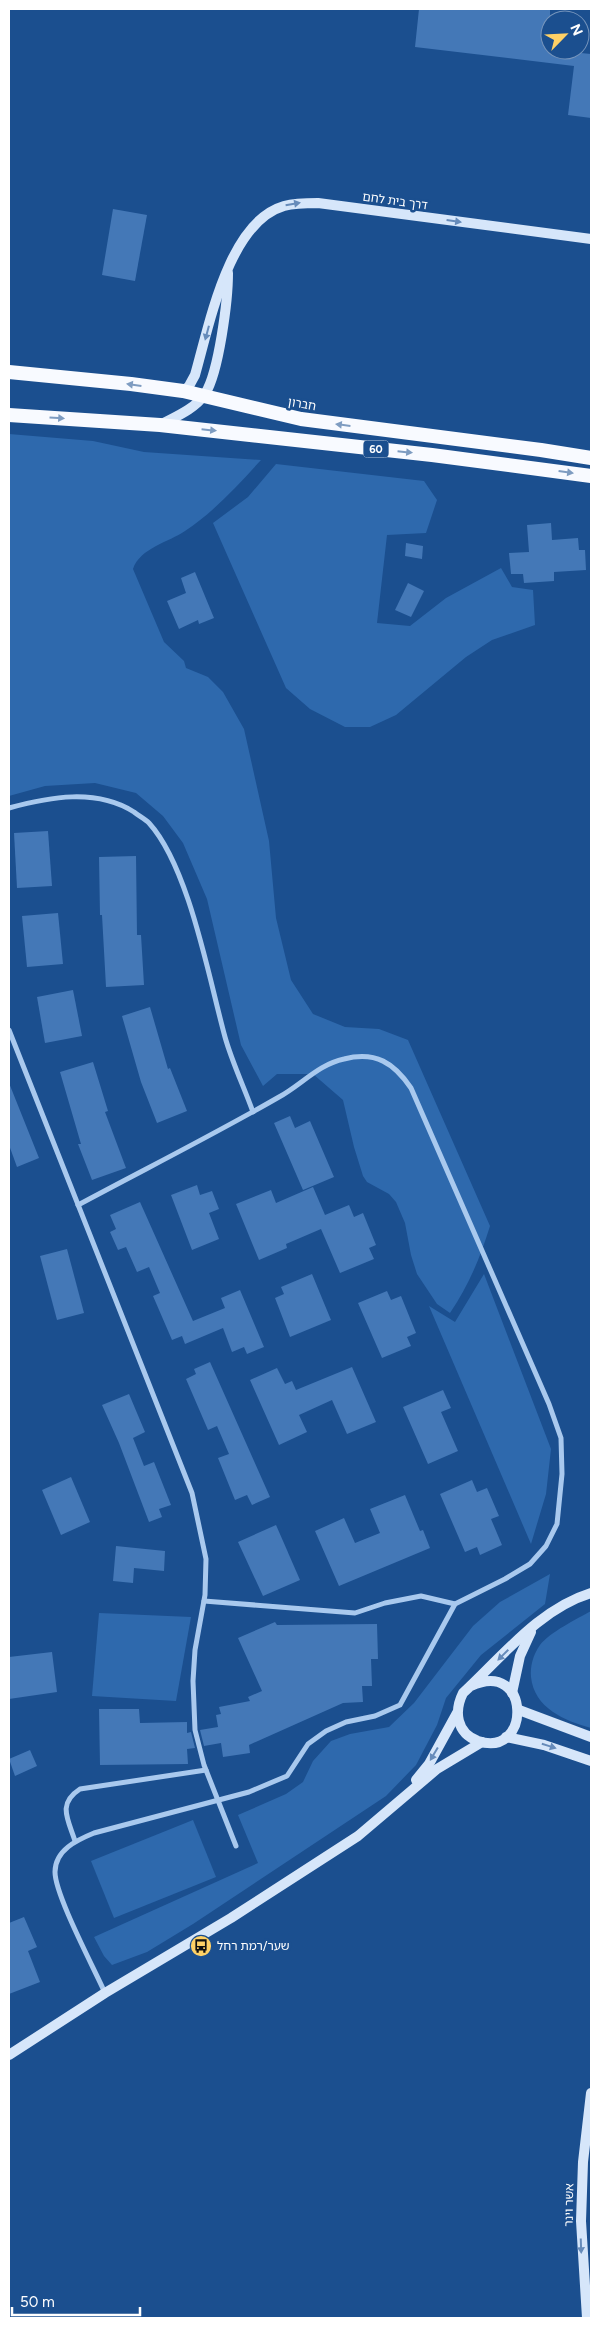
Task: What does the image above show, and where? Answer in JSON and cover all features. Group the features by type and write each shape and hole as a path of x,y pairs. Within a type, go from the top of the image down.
{"highway":[{"name":"חברון","path":"9,372 131,384 204,396 301,419 514,446 591,458"},
{"name":"60","path":"9,415 160,425 432,455 591,476"}],"main road":[{"name":"דרך בית לחם","path":"183,392 195,375 220,286 238,248 252,228 265,216 282,206 318,203 591,239"},
{"name":"דרך בית לחם","path":"204,396 219,346 228,271"},
{"path":"160,425 181,414 204,396"},
{"path":"408,1792 429,1764 457,1713 458,1702 463,1693 535,1625 568,1603 591,1593"},
{"path":"512,1693 520,1656 535,1625"},
{"path":"457,1713 462,1728 467,1735 482,1742 490,1743 506,1737 516,1726 519,1710 512,1693 498,1682 488,1681 471,1686"},
{"path":"519,1710 591,1737"},
{"path":"506,1737 544,1745 591,1761"},
{"path":"9,2055 105,1993 231,1918 358,1836 437,1769 482,1742"},
{"name":"אשר וינר","path":"587,2318 580,2221 583,2162 591,2093"}],"street":[{"path":"9,808 34,801 65,797 100,798 127,808 149,822 171,856 190,906 226,1040 253,1112"},
{"path":"9,1030 192,1493 206,1559 204,1601 195,1650 193,1681 195,1730 206,1770 236,1846"},
{"path":"78,1205 282,1096 328,1064 344,1058 371,1058 385,1061 399,1071 411,1088 561,1438 562,1474 557,1524 546,1546 530,1564 455,1604 400,1705 375,1716 346,1722 326,1731 308,1744 288,1776 249,1792 217,1799 180,1812 94,1833 75,1841 65,1850 55,1871 57,1882 68,1912 105,1993"},
{"path":"204,1601 355,1613 385,1603 421,1596 455,1604"},
{"path":"75,1841 66,1814 66,1801 80,1789 206,1770"}],"shaded area":[{"path":"9,434 93,441 144,452 261,460 225,498 196,524 148,551 133,569 164,642 184,661 186,668 208,677 223,692 244,729 269,841 276,918 291,980 313,1014 345,1027 379,1029 408,1040 490,1226 473,1271 450,1313 437,1304 417,1274 405,1223 396,1202 389,1194 367,1182 363,1176 343,1100 313,1074 277,1074 263,1086 241,1045 207,899 183,843 163,816 136,793 95,783 45,786 9,796"},
{"path":"276,464 424,481 437,500 426,533 387,535 377,623 410,626 446,598 501,568 512,587 533,590 535,625 492,640 466,657 396,715 370,727 345,727 310,709 286,688 213,523 248,497"},
{"path":"484,1274 551,1449 546,1494 531,1544 429,1306 455,1322"},
{"path":"550,1574 545,1604 481,1655 446,1698 437,1725 416,1765 386,1796 193,1924 147,1952 112,1965 104,1956 94,1937 258,1863 238,1815 286,1794 303,1782 313,1761 331,1741 350,1734 389,1727 414,1703 473,1626 500,1602"},
{"path":"591,1611 591,1728 561,1717 544,1705 533,1688 531,1673 534,1657 544,1640"},
{"path":"99,1613 191,1617 176,1701 92,1696"},
{"path":"193,1820 216,1877 114,1918 91,1861"}],"building":[{"path":"419,9 550,9 540,10 540,60 590,60 591,54 591,118 568,115 574,66 415,47"},
{"path":"113,209 147,215 135,281 102,275"},
{"path":"551,523 552,540 578,538 579,550 585,550 586,570 554,572 554,581 524,583 523,574 511,574 509,553 529,552 527,525"},
{"path":"406,543 423,546 422,559 405,556"},
{"path":"195,572 214,618 199,624 198,620 179,629 167,601 186,593 181,578"},
{"path":"408,583 424,591 411,617 395,610"},
{"path":"48,831 52,886 17,888 14,833"},
{"path":"136,856 137,935 141,935 144,985 106,987 102,915 100,915 99,857"},
{"path":"58,913 63,964 27,967 22,916"},
{"path":"73,990 82,1036 45,1043 37,997"},
{"path":"150,1007 168,1069 170,1068 187,1111 157,1123 141,1082 122,1016"},
{"path":"93,1062 108,1111 105,1112 126,1168 92,1180 78,1144 81,1144 60,1072"},
{"path":"9,1083 39,1158 17,1167 9,1145"},
{"path":"290,1116 295,1128 310,1121 334,1177 303,1190 274,1123"},
{"path":"197,1185 200,1195 212,1191 219,1209 209,1213 219,1239 192,1250 171,1195"},
{"path":"313,1187 325,1215 349,1205 354,1217 363,1213 376,1245 369,1248 374,1259 340,1273 321,1229 286,1244 287,1248 259,1260 236,1204 271,1190 276,1203"},
{"path":"140,1202 193,1321 225,1308 221,1298 240,1290 264,1347 247,1354 244,1347 232,1352 223,1328 185,1344 182,1336 172,1340 153,1296 160,1293 149,1267 137,1272 126,1247 118,1250 110,1232 116,1229 110,1215"},
{"path":"67,1249 84,1313 57,1320 40,1256"},
{"path":"312,1274 331,1320 290,1337 275,1298 284,1294 281,1287"},
{"path":"387,1291 391,1300 401,1296 416,1333 407,1337 411,1346 382,1358 358,1303"},
{"path":"210,1362 270,1497 252,1505 247,1495 235,1500 218,1458 229,1454 217,1426 208,1430 186,1379 196,1374 194,1369"},
{"path":"352,1367 376,1422 347,1434 332,1400 299,1415 307,1432 279,1445 250,1380 277,1368 285,1384 292,1381 296,1390"},
{"path":"443,1390 451,1408 441,1412 458,1451 428,1464 403,1407"},
{"path":"129,1394 145,1432 133,1438 144,1466 154,1462 171,1505 159,1509 162,1517 149,1522 119,1443 102,1405"},
{"path":"71,1477 90,1522 61,1535 42,1490"},
{"path":"472,1480 477,1492 487,1488 499,1516 491,1519 502,1545 480,1555 477,1547 465,1552 440,1494"},
{"path":"405,1495 420,1531 423,1530 430,1548 339,1586 315,1531 344,1518 355,1543 380,1533 370,1509"},
{"path":"276,1525 300,1580 263,1596 238,1542"},
{"path":"116,1546 165,1551 164,1571 134,1568 133,1583 113,1581"},
{"path":"275,1622 277,1625 377,1624 378,1659 371,1659 372,1686 362,1686 363,1702 343,1703 249,1745 250,1753 223,1757 221,1743 204,1746 200,1730 218,1727 216,1715 221,1714 219,1707 250,1701 248,1697 262,1691 238,1638"},
{"path":"52,1652 57,1692 9,1699 9,1657"},
{"path":"99,1709 139,1709 140,1723 187,1722 187,1733 191,1732 195,1748 187,1749 188,1764 100,1765"},
{"path":"30,1750 37,1766 15,1776 9,1759"},
{"path":"24,1917 37,1947 28,1951 40,1982 9,1994 9,1923"}],"place":[{"name":"שער/רמת רחל","path":"201,1946"}]}
